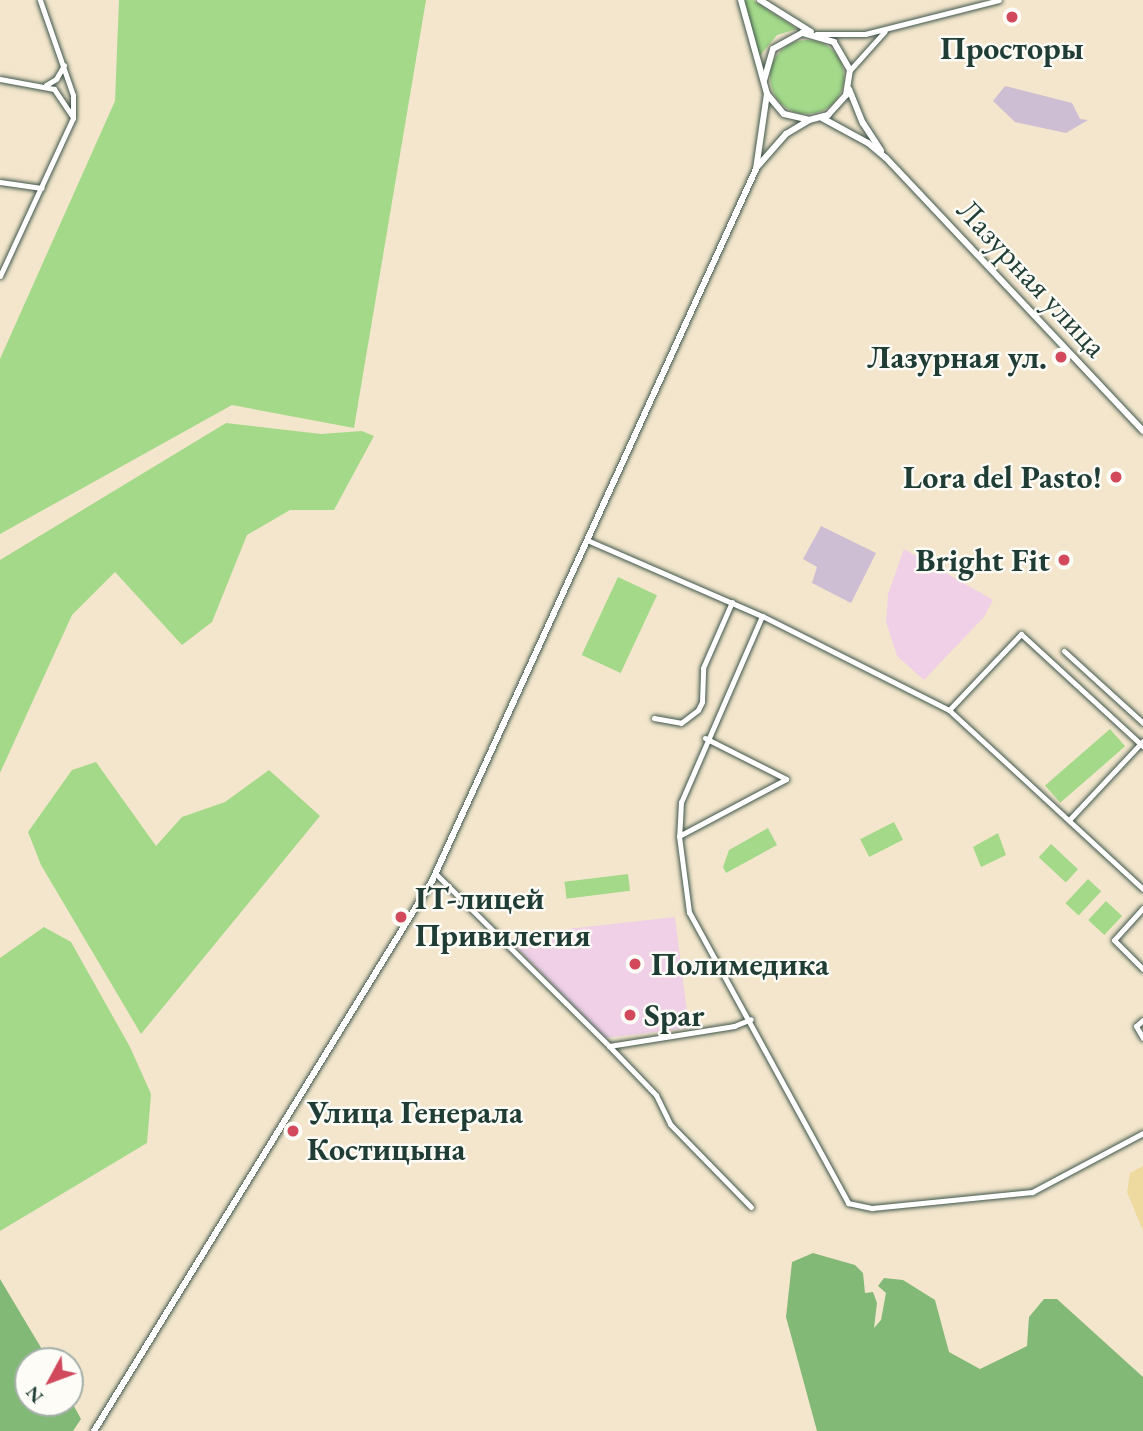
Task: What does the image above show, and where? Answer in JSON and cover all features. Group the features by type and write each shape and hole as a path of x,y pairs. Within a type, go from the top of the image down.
{"street":[{"path":"0,276 73,118 73,95 40,0"},
{"path":"741,0 767,94 756,169"},
{"path":"760,0 839,47 850,70 849,89 863,123 886,158"},
{"path":"764,81 766,61 778,44 796,34 888,29 999,0"},
{"path":"850,70 888,29"},
{"path":"46,85 56,79 64,65"},
{"path":"0,79 46,85 66,103 73,118"},
{"path":"767,94 784,114 809,120 822,118 839,106 849,89"},
{"path":"822,118 886,158"},
{"path":"94,1431 358,1008 436,874 756,169 786,134 809,120"},
{"name":"Лазурная улица","path":"886,158 1143,431"},
{"path":"0,182 42,188"},
{"path":"587,540 762,616 949,710 1143,889"},
{"path":"654,718 681,723 698,710 702,702 703,668 732,603"},
{"path":"762,616 705,738 681,802 679,836 689,912 751,1019 848,1203 872,1208 1032,1192 1143,1133"},
{"path":"949,710 1021,634 1142,744 1069,820"},
{"path":"1065,651 1143,723"},
{"path":"679,836 786,779 705,738"},
{"path":"436,874 656,1095 670,1124 751,1207"},
{"path":"1143,908 1114,940 1143,969"},
{"path":"609,1046 734,1026 751,1019"},
{"path":"1143,1020 1136,1026 1143,1038"}],"shaded area":[{"path":"1005,86 1072,103 1080,119 1088,120 1066,133 1015,122 993,101"},
{"path":"821,526 876,553 851,603 812,583 817,567 803,559"},
{"path":"904,549 993,600 984,617 924,680 897,656 886,622 888,594"},
{"path":"675,917 689,1028 605,1038 516,947 523,934"}],"green space":[{"path":"119,0 426,0 354,428 232,405 0,534 0,359 115,101"},
{"path":"744,0 753,0 797,29 777,35 758,58"},
{"path":"800,40 814,40 828,46 838,56 844,77 842,91 828,108 814,114 800,114 786,108 776,98 770,84 770,70 776,56 786,46"},
{"path":"226,423 321,434 362,431 374,436 334,510 290,510 247,535 212,622 182,645 115,572 72,615 0,773 0,560"},
{"path":"618,577 657,595 621,673 582,655"},
{"path":"1110,729 1125,746 1060,803 1045,785"},
{"path":"96,762 156,846 182,817 225,802 269,770 320,816 141,1034 41,865 28,832 72,770"},
{"path":"894,822 903,840 869,857 860,839"},
{"path":"768,828 777,845 726,873 723,867 729,850"},
{"path":"998,833 1006,855 981,867 973,847"},
{"path":"1051,844 1078,869 1066,882 1039,857"},
{"path":"628,874 630,891 567,899 564,882"},
{"path":"1088,879 1101,891 1079,915 1065,903"},
{"path":"1106,901 1122,916 1104,935 1088,920"},
{"path":"44,927 71,942 130,1047 151,1094 147,1143 0,1231 0,958"},
{"path":"813,1253 855,1265 863,1273 865,1293 873,1292 877,1303 874,1328 881,1320 886,1293 878,1286 884,1278 903,1280 935,1300 949,1352 980,1369 1027,1346 1029,1317 1044,1299 1057,1299 1143,1377 1143,1431 817,1431 786,1317 792,1262"},
{"path":"0,1279 41,1347 14,1347 14,1417 81,1419 73,1431 0,1431"}],"sand":[{"path":"1143,1166 1143,1231 1127,1192 1130,1173"}],"place":[{"name":"Просторы","path":"1012,17"},
{"name":"Лазурная ул.","path":"1061,357"},
{"name":"Lora del Pasto!","path":"1116,477"},
{"name":"Bright Fit","path":"1064,560"},
{"name":"IT-лицей Привилегия","path":"401,917"},
{"name":"Полимедика","path":"635,964"},
{"name":"Spar","path":"630,1015"},
{"name":"Улица Генерала Костицына","path":"293,1131"}]}
